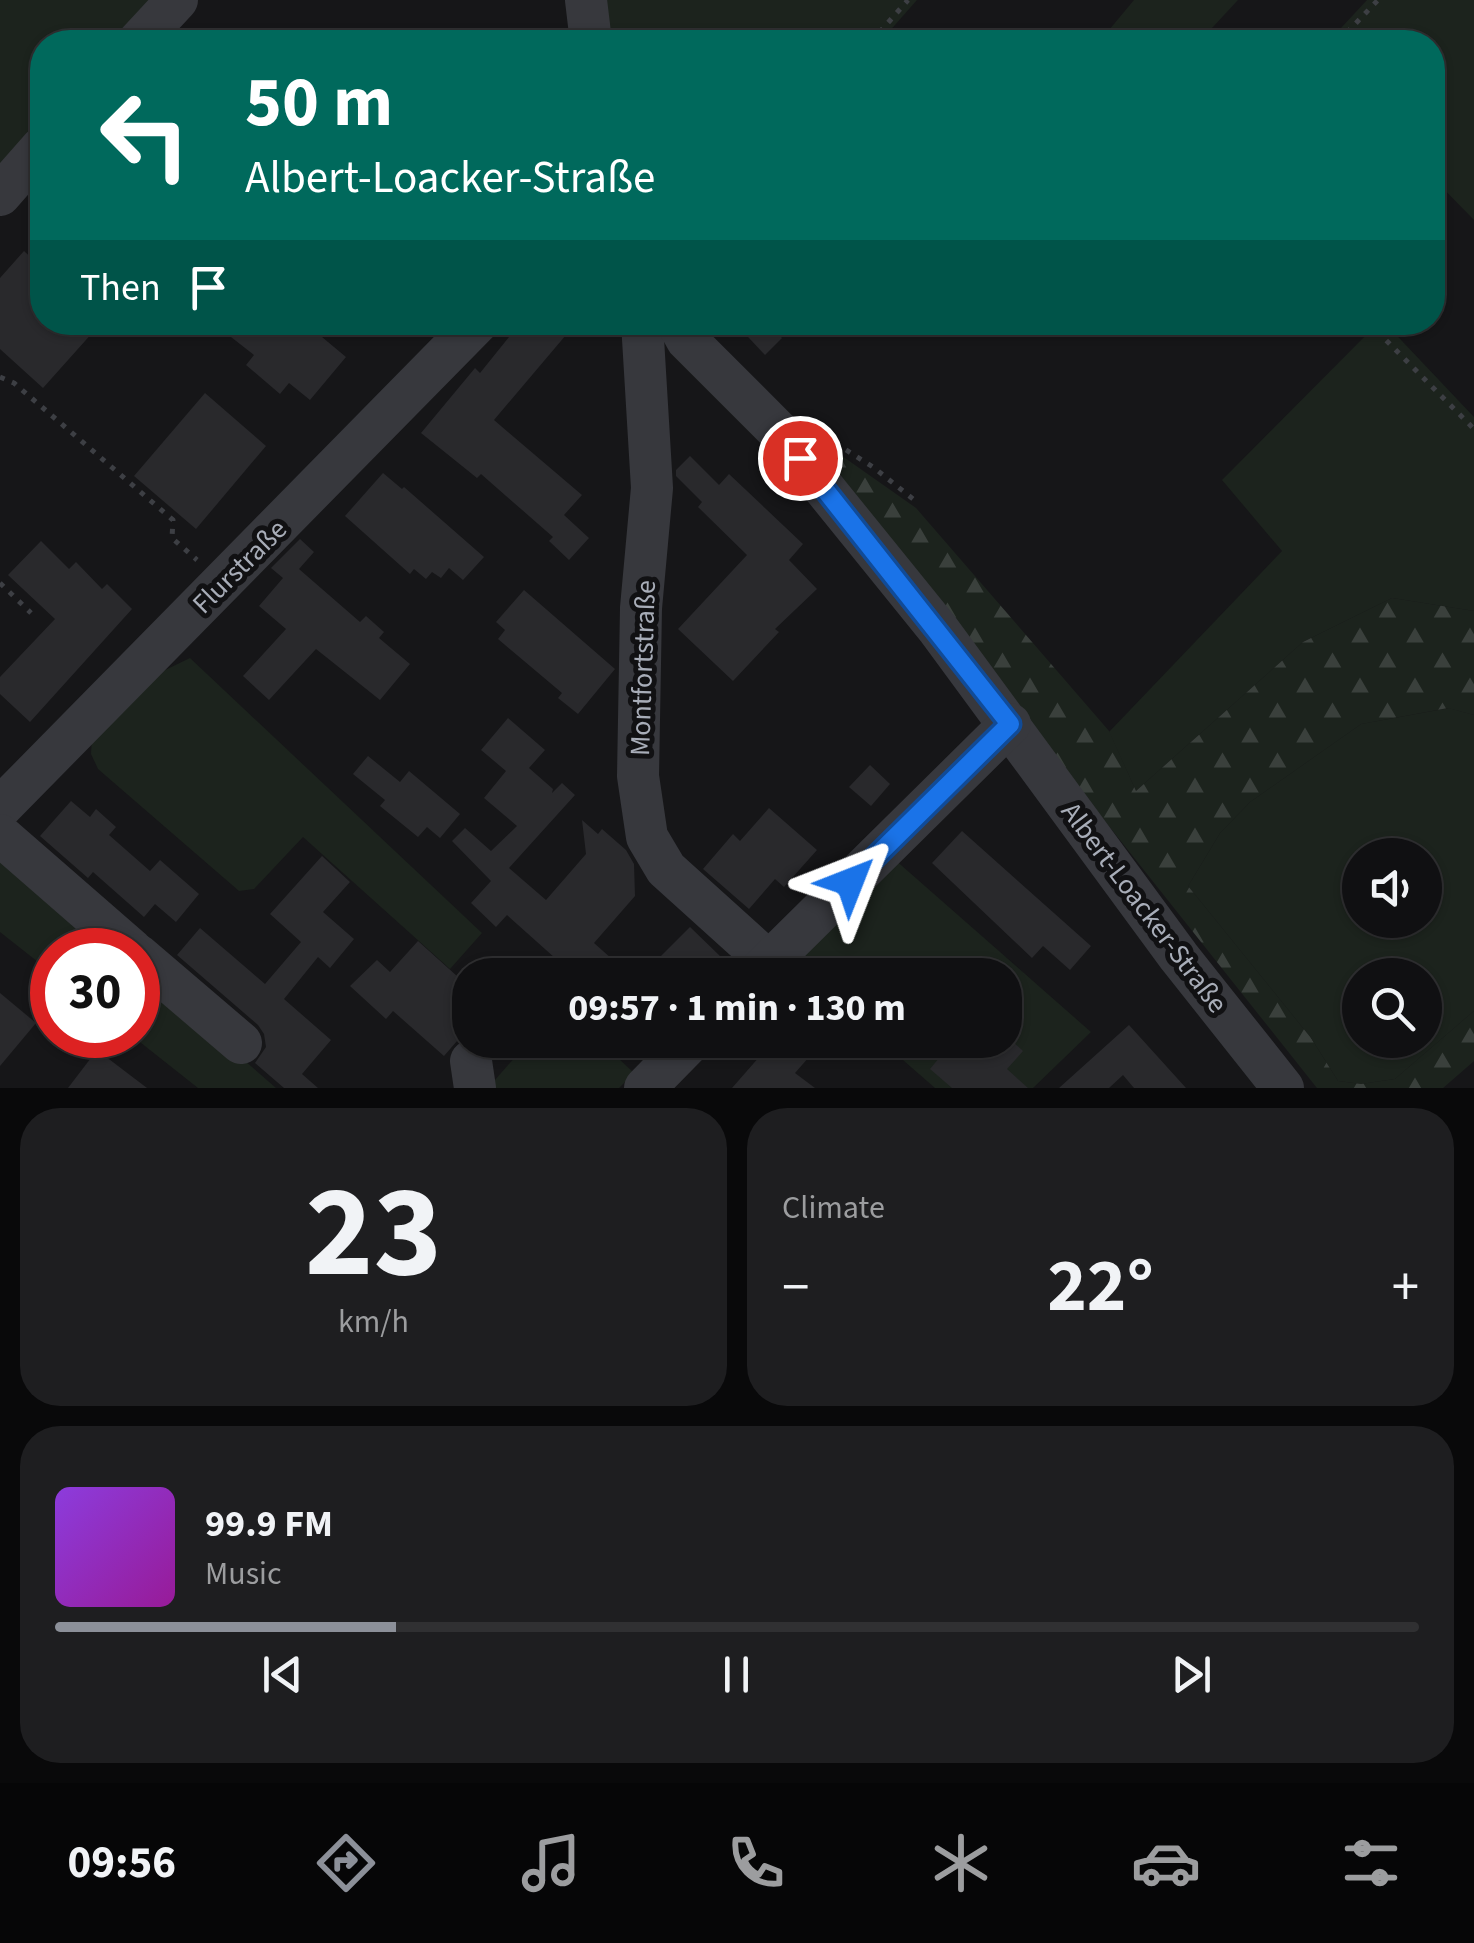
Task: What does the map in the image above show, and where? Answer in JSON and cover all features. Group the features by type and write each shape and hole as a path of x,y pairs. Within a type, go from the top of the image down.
{"street":[{"path":"149,30 177,0"},
{"path":"586,0 590,30"},
{"path":"0,195 30,160"},
{"name":"Flurstraße","path":"0,808 465,335"},
{"name":"Montfortstraße","path":"643,335 652,488 641,608 638,776 647,838 666,868 753,958"},
{"name":"Albert-Loacker-Straße","path":"684,335 777,430 1010,724 1179,957 1283,1088"},
{"path":"773,958 1010,724"},
{"path":"0,835 107,928"},
{"path":"160,974 240,1044"},
{"path":"645,1088 674,1058"}],"path":[{"path":"882,30 908,0"},
{"path":"1349,30 1378,0"},
{"path":"1381,335 1474,429"},
{"path":"0,377 14,383 173,520 172,538 204,566"},
{"path":"832,441 918,503"},
{"path":"0,582 31,613"}],"green space":[{"path":"0,0 168,0 138,30 30,30 30,140 0,171"},
{"path":"596,0 917,0 891,30 600,30"},
{"path":"1134,0 1238,0 1210,30 1109,30"},
{"path":"1367,0 1474,0 1474,220 1445,190 1445,30 1339,30"},
{"path":"1366,335 1396,335 1474,417 1474,611 1392,598 1303,642 1136,791 1109,732 1282,551 1222,480"},
{"path":"794,436 815,437 916,508 1109,731 1136,791 1303,642 1392,598 1474,611 1474,715 1448,708 1361,724 1250,802 1220,833 1188,886 1311,1038 1338,1081 1361,1084 1395,1079 1419,1058 1442,1058 1442,1039 1474,1011 1474,1061 1443,1088 1317,1088 815,456"},
{"path":"190,658 482,933 460,958 452,958 450,969 303,837 254,889 239,891 98,769 91,754 92,736 157,674"},
{"path":"1449,708 1474,715 1474,1011 1442,1039 1442,958 1342,958 1342,1058 1419,1058 1395,1079 1361,1084 1338,1081 1311,1038 1188,886 1220,833 1250,802 1361,724"},
{"path":"0,848 93,928 30,928 30,956 0,932"},
{"path":"893,858 1007,958 794,958"},
{"path":"1022,971 1091,1032 1033,1088 935,1088 901,1058 1022,1058"},
{"path":"160,986 276,1088 198,1088 160,1058"},
{"path":"514,1058 618,1058 634,1073 619,1088 488,1088"}],"building":[{"path":"24,251 30,257 30,335 90,335 43,388 0,349 0,278"},
{"path":"320,335 346,357 310,400 289,383 280,394 246,365 254,355 231,337"},
{"path":"511,335 566,335 494,420 582,495 564,515 589,538 569,560 549,541 553,537 481,474 477,478 421,433 475,368 480,373"},
{"path":"746,335 779,335 782,338 765,355"},
{"path":"205,393 266,446 196,529 134,476"},
{"path":"690,456 719,485 729,474 803,544 789,560 817,589 775,629 779,632 733,681 678,629 747,555 698,507 702,502 676,476 676,470"},
{"path":"383,473 484,557 463,580 449,568 441,578 432,572 426,579 414,569 410,574 345,516"},
{"path":"300,539 314,552 299,569 360,622 366,616 384,632 379,638 410,664 380,700 316,649 269,700 243,676 286,629 259,606 283,578 271,568"},
{"path":"41,541 69,569 76,562 102,589 107,584 132,609 30,722 0,694 0,677 55,619 8,575"},
{"path":"524,590 615,669 578,714 558,698 562,693 498,639 505,630 496,622"},
{"path":"508,718 545,750 529,768 553,789 552,793 562,783 575,795 509,868 546,900 586,854 582,820 598,834 602,829 626,850 634,864 635,896 594,943 611,958 555,958 507,915 496,927 471,903 491,881 452,841 465,828 491,851 517,826 484,798 506,771 481,750"},
{"path":"368,756 400,782 409,771 460,814 440,838 427,827 418,837 380,806 385,800 353,774"},
{"path":"870,765 890,784 871,806 849,787"},
{"path":"71,801 90,817 96,809 116,827 109,835 150,871 160,860 199,894 176,922 155,904 144,917 93,872 88,878 40,836"},
{"path":"769,808 817,850 784,887 775,879 749,909 703,869 733,834 740,841"},
{"path":"962,831 1091,946 1070,970 1043,946 1032,958 932,863"},
{"path":"322,856 350,882 323,912 354,939 330,968 318,957 284,999 331,1040 302,1074 318,1088 284,1088 255,1063 266,1047 258,1025 177,955 200,928 265,984 301,942 270,914"},
{"path":"690,927 721,957 720,958 659,958"},
{"path":"418,941 452,972 452,1047 444,1056 393,1011 386,1019 350,986 377,960 390,972"},
{"path":"0,993 30,1018 30,1030 0,1066"},
{"path":"1129,1025 1186,1088 1134,1088 1123,1075 1109,1088 1059,1088"},
{"path":"91,1058 108,1058 147,1088 68,1088"},
{"path":"758,1058 808,1058 795,1073 815,1088 732,1088"},
{"path":"939,1058 1017,1058 1007,1069 1028,1088 952,1088 930,1069"}],"route":[{"path":"800,458 1010,724 850,882"}]}
